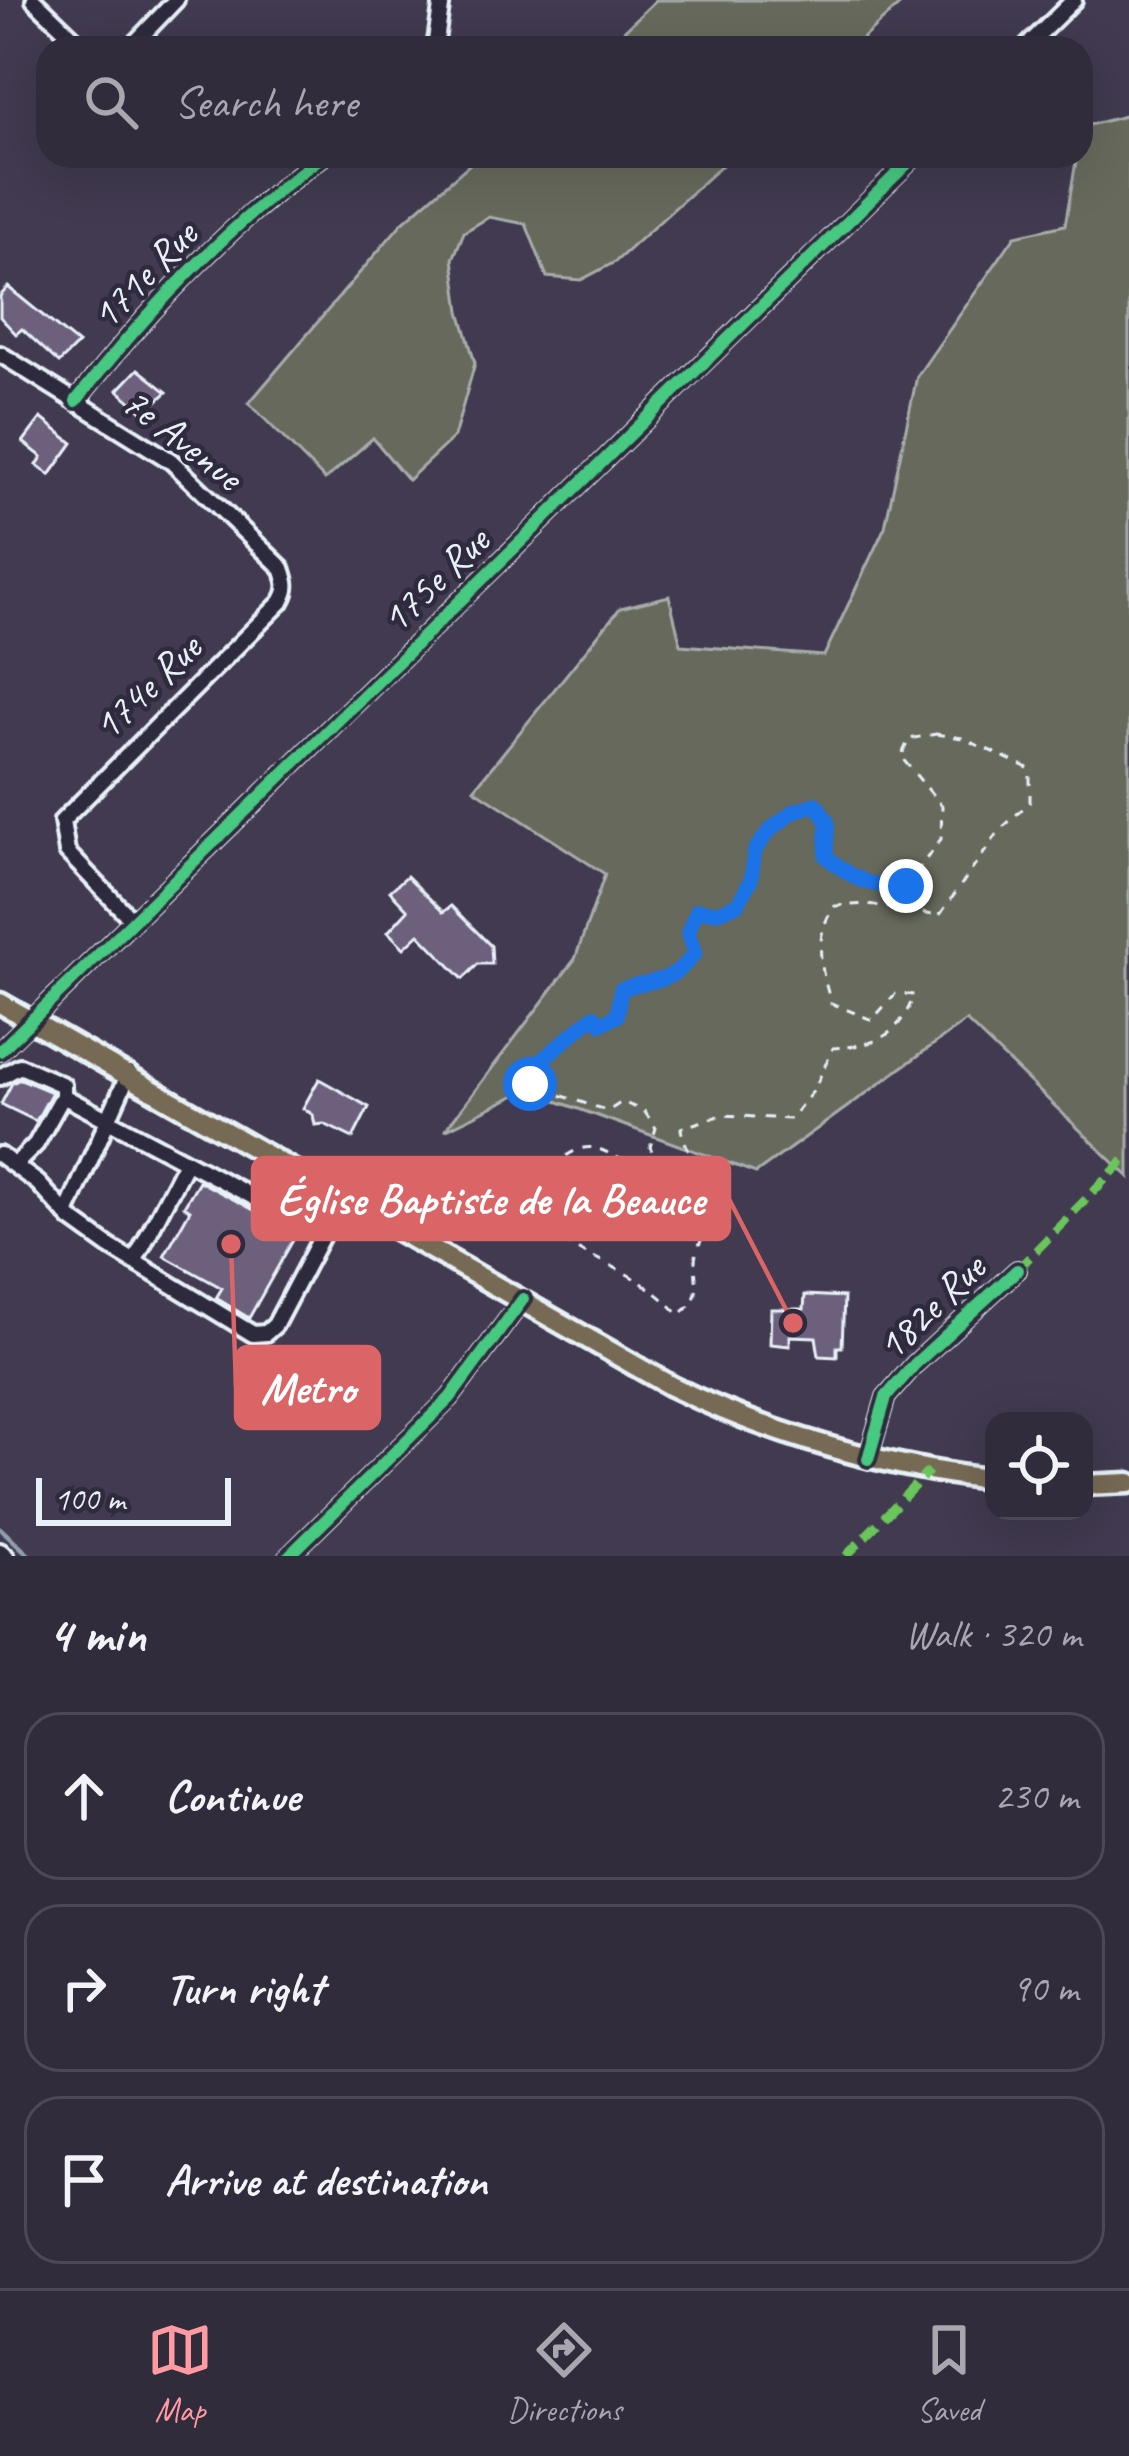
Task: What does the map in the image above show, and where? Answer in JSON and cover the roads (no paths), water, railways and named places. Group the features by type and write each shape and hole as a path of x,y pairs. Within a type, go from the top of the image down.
{"main road":[{"path":"0,1003 723,1412 868,1459 985,1478"},
{"path":"1093,1485 1129,1483"}],"street":[{"path":"34,0 72,36"},
{"path":"142,36 176,0"},
{"path":"436,36 442,0"},
{"path":"1037,36 1074,0"},
{"name":"171e Rue","path":"76,401 175,286 255,207 307,168"},
{"name":"175e Rue","path":"0,1051 903,168"},
{"name":"7e Avenue","path":"0,354 188,475 282,568 288,591 280,602"},
{"name":"174e Rue","path":"133,922 67,852 62,821 280,602"},
{"path":"0,1077 12,1068 25,1067 63,1085 63,1096 36,1144 15,1165"},
{"path":"67,1214 129,1073"},
{"path":"63,1096 323,1234"},
{"path":"0,1155 67,1214 134,1262 253,1334 266,1334 275,1324 343,1196"},
{"path":"134,1262 187,1162"},
{"name":"182e Rue","path":"868,1459 886,1396 1017,1270"},
{"path":"289,1556 449,1398 523,1299"}],"waterway":[{"path":"0,1528 30,1556"}],"place":[{"name":"Metro","path":"231,1244"},
{"name":"Église Baptiste de la Beauce","path":"793,1323"}]}
